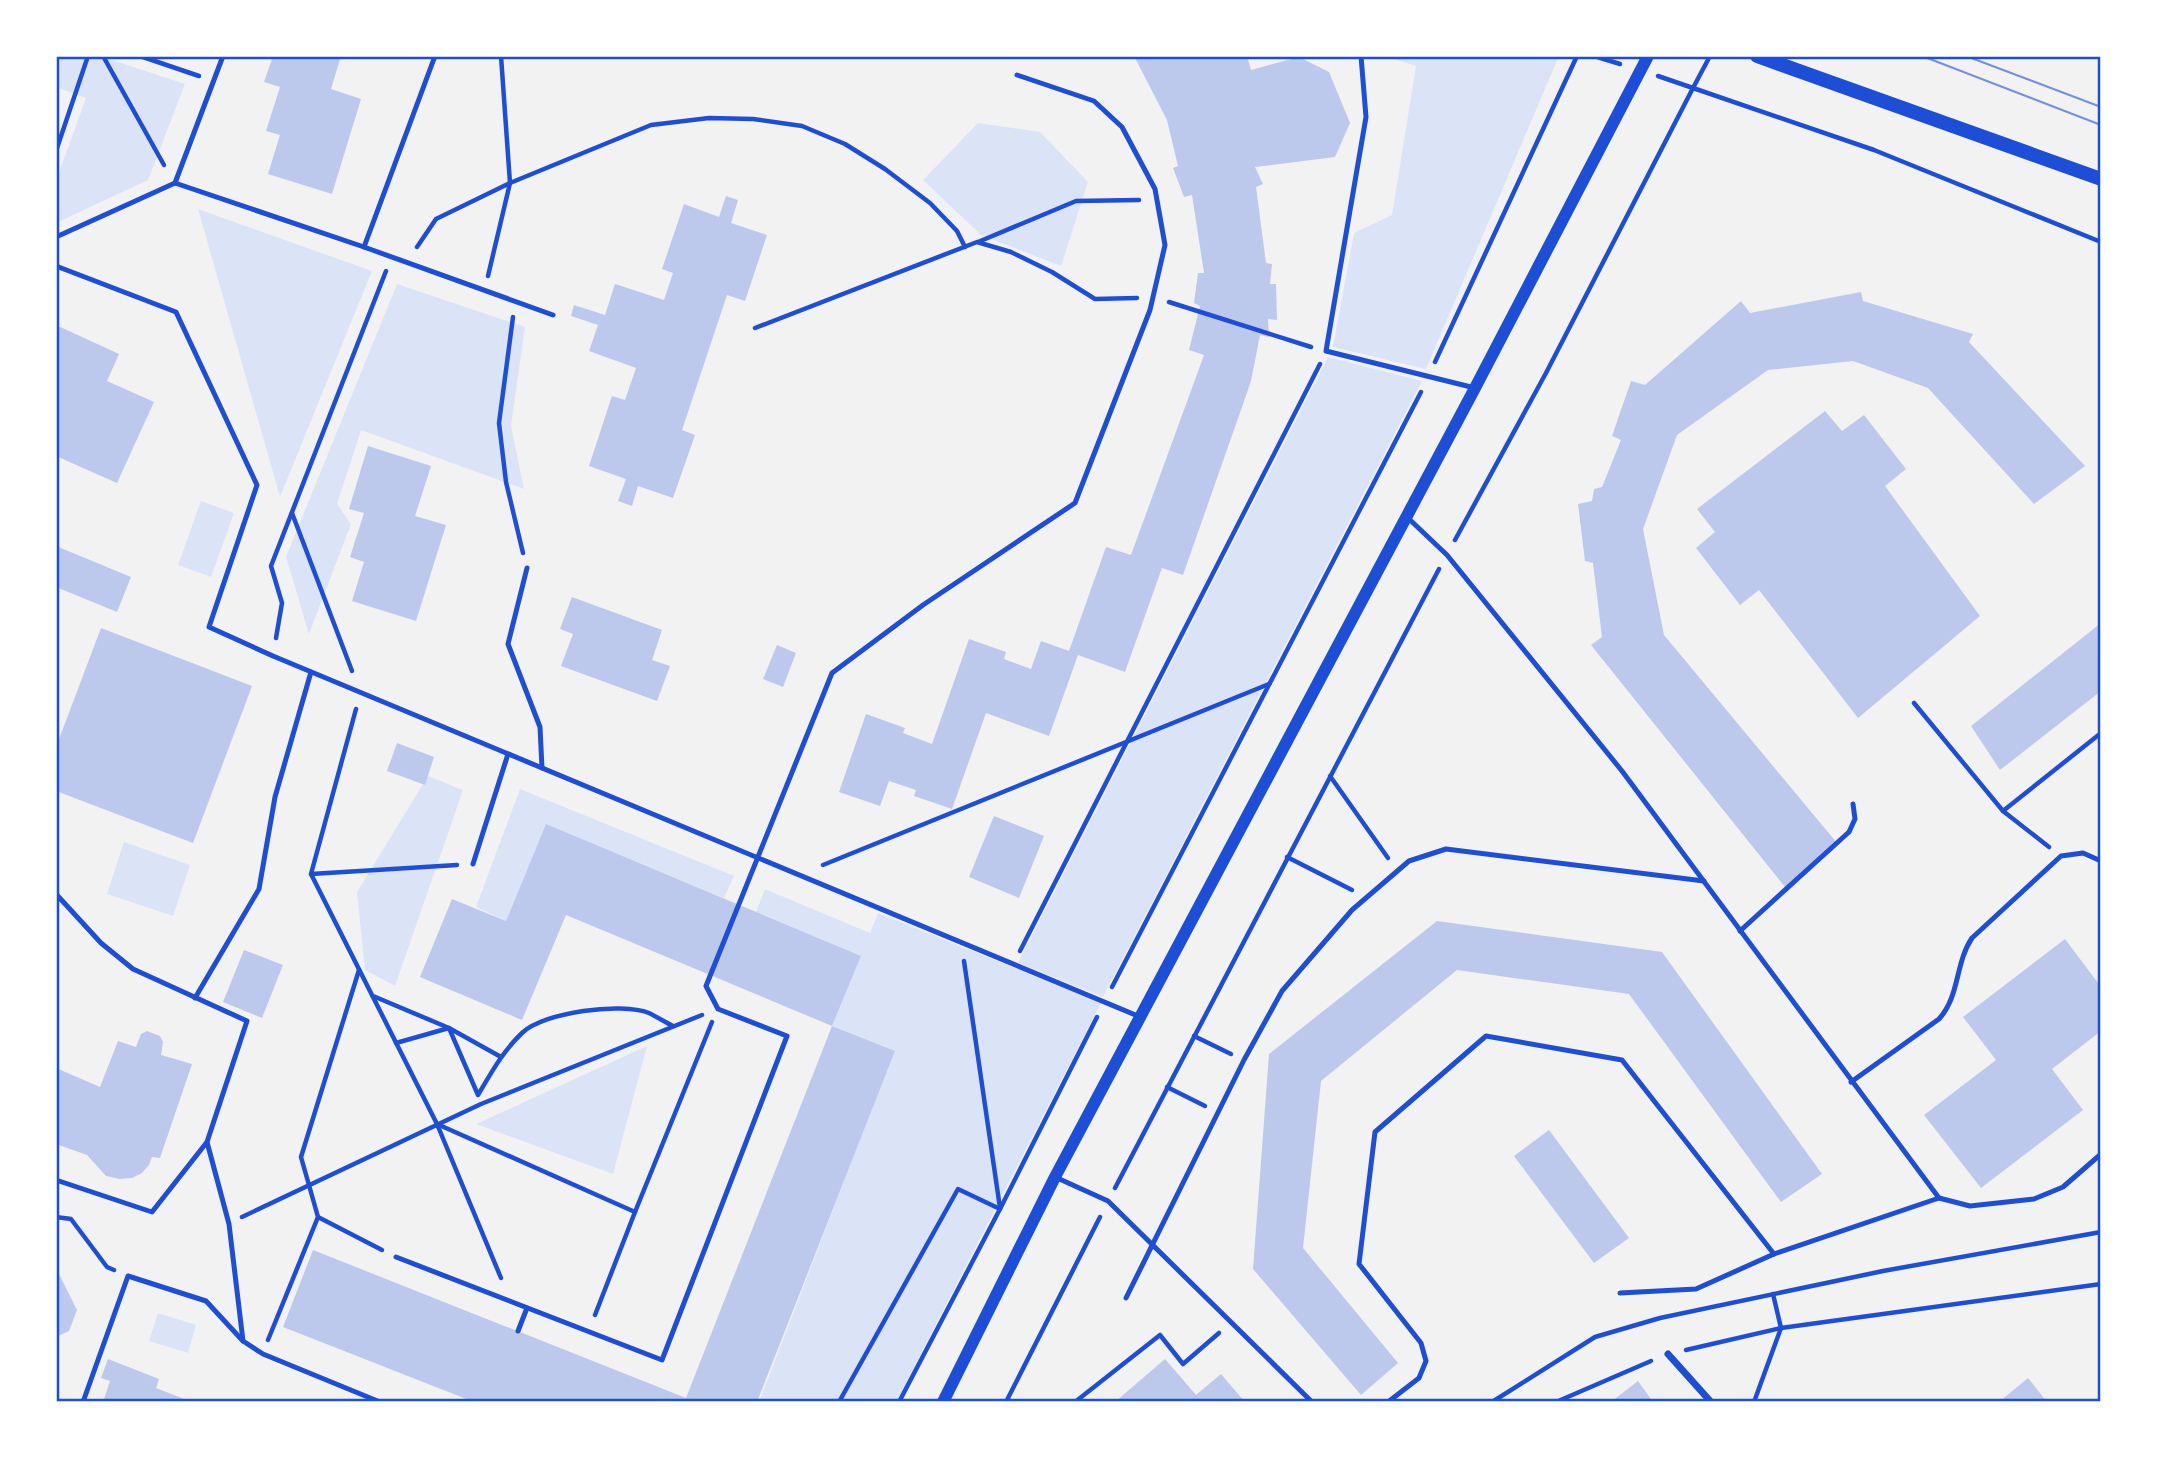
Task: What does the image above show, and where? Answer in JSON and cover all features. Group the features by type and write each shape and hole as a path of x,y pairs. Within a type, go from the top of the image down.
{"main road":[{"path":"1757,56 2101,179"}],"street":[{"path":"943,1402 1055,1177 1475,388 1648,56"},
{"path":"1668,1354 1711,1402"}],"lane":[{"path":"175,183 223,56"},
{"path":"364,247 435,56"},
{"path":"1361,56 1366,117 1326,351 1475,388"},
{"path":"396,1257 662,1360 787,1036 718,1009 706,986 832,673 923,604 1075,503 1150,310 1165,245 1155,189 1122,128 1094,101 1017,75"},
{"path":"56,237 175,183 553,315"},
{"path":"56,266 176,312 257,485 209,627 1141,1018"},
{"path":"1406,516 1455,566 1622,771 1939,1198"},
{"path":"527,568 508,644 540,727 542,768"},
{"path":"195,998 259,889 275,797 311,672"},
{"path":"473,864 508,754"},
{"path":"1741,931 1849,832 1855,819 1853,804"},
{"path":"1126,1298 1244,1060 1282,991 1352,910 1409,861 1446,849 1704,881"},
{"path":"1851,1082 1949,1009 1964,950 1972,938 2061,856 2083,853 2101,861"},
{"path":"56,894 101,943 133,969 247,1021 207,1142 152,1212 56,1180"},
{"path":"1388,1402 1419,1378 1426,1361 1421,1343 1359,1264 1375,1132 1486,1036 1622,1060 1774,1254"},
{"path":"207,1142 229,1224 243,1341"},
{"path":"1620,1293 1696,1289 1774,1254 1939,1198 1970,1206 2034,1199 2063,1187 2101,1154"},
{"path":"1055,1177 1108,1201 1312,1402"},
{"path":"83,1402 128,1276 206,1301 243,1341 262,1354 380,1402"},
{"path":"518,1331 527,1308"}],"path":[{"path":"56,151 88,56"},
{"path":"103,56 175,183"},
{"path":"140,56 213,81"},
{"path":"484,290 510,183 501,56"},
{"path":"899,1402 1428,378 1577,56"},
{"path":"1693,88 1710,56"},
{"path":"406,262 436,219 510,183 651,125 709,118 753,119 802,126 845,144 930,202 957,231 965,247"},
{"path":"755,328 1076,201 1157,200"},
{"path":"977,242 1012,252 1052,272 1095,299 1153,297 1326,351 1013,964"},
{"path":"273,656 282,603 271,566 392,257"},
{"path":"516,302 499,423 506,482 527,568"},
{"path":"292,513 360,692 311,874 437,1124 510,1302"},
{"path":"799,875 1270,684"},
{"path":"1914,703 2003,811 2061,856"},
{"path":"2003,811 2101,733"},
{"path":"1330,776 1398,871"},
{"path":"1287,858 1367,897"},
{"path":"311,874 473,864"},
{"path":"962,943 1000,1209"},
{"path":"262,1354 318,1217 301,1157 359,970"},
{"path":"373,996 449,1028 501,1057"},
{"path":"478,1095 501,1057 524,1030 561,1014 598,1009 646,1012 673,1027"},
{"path":"229,1224 481,1104 718,1009"},
{"path":"589,1332 718,1009"},
{"path":"396,1043 449,1028"},
{"path":"449,1028 481,1104"},
{"path":"1194,1036 1244,1060"},
{"path":"1167,1087 1218,1113"},
{"path":"437,1124 635,1212"},
{"path":"839,1402 958,1189 1000,1209"},
{"path":"56,1215 71,1219 107,1267 128,1276"},
{"path":"318,1217 396,1257"},
{"path":"1492,1402 1595,1337 1660,1318 1884,1271 2101,1232"},
{"path":"1556,1402 1668,1354 1781,1328 2101,1284"},
{"path":"1754,1402 1781,1328 1773,1294"},
{"path":"1075,1402 1160,1335 1183,1364 1230,1324"}],"shaded area":[{"path":"56,56 100,56 185,84 148,180 56,223 56,181 86,98 56,87"},
{"path":"1385,56 1559,56 1426,369 1333,347 1354,233 1392,215 1416,66"},
{"path":"978,123 1040,132 1088,182 1061,266 981,235 923,180"},
{"path":"198,209 372,271 280,497"},
{"path":"397,284 525,327 511,426 524,489 361,430 337,504 351,524 309,634 286,557"},
{"path":"1328,357 1422,381 1103,997 1018,963"},
{"path":"201,501 234,513 211,577 178,565"},
{"path":"428,776 463,790 395,986 365,970 357,892"},
{"path":"520,789 734,876 724,898 546,825 506,921 476,907"},
{"path":"124,842 190,865 173,916 107,894"},
{"path":"765,889 870,933 878,913 1101,1003 896,1402 759,1402 894,1051 832,1026 861,956 756,912"},
{"path":"647,1046 613,1174 476,1124"},
{"path":"158,1313 196,1325 188,1353 149,1341"}],"building":[{"path":"273,56 341,56 331,89 361,99 332,194 268,174 280,135 266,131 280,87 264,82"},
{"path":"1134,56 1247,56 1251,70 1299,57 1329,72 1350,123 1335,157 1255,167 1263,184 1256,187 1266,263 1272,264 1270,284 1276,284 1277,320 1268,319 1269,337 1260,335 1251,381 1183,575 1162,568 1125,672 1078,655 1049,736 986,713 952,809 914,796 916,790 889,781 880,806 839,792 866,714 905,728 903,733 932,744 969,639 1006,652 1004,659 1031,669 1041,641 1069,651 1106,547 1131,555 1204,355 1189,350 1200,306 1194,303 1198,273 1204,273 1192,195 1184,197 1173,168 1178,166 1167,120"},
{"path":"726,196 738,200 731,223 767,235 745,301 727,295 682,430 695,435 673,498 638,486 632,506 618,501 626,479 589,466 612,396 625,400 636,368 589,351 598,325 571,316 574,305 605,315 615,284 664,300 673,273 662,269 684,204 719,217"},
{"path":"1861,292 1863,301 1973,334 1969,342 2085,466 2034,504 1928,388 1853,361 1768,370 1677,435 1643,529 1664,635 1837,843 1785,887 1591,645 1602,637 1593,563 1585,561 1578,504 1592,501 1594,489 1602,487 1621,440 1612,436 1631,381 1645,385 1741,301 1750,313"},
{"path":"56,325 119,354 107,381 154,402 117,483 56,456"},
{"path":"1825,411 1842,431 1864,415 1906,469 1885,486 1980,616 1858,718 1759,590 1740,605 1696,548 1715,532 1697,509"},
{"path":"368,446 431,466 415,516 446,525 416,621 352,601 364,562 350,557 364,513 349,509"},
{"path":"56,546 131,577 117,612 56,587"},
{"path":"572,597 662,630 652,660 670,666 657,701 561,666 573,634 560,629"},
{"path":"2101,623 2101,691 2000,770 1971,726"},
{"path":"101,628 252,686 193,843 56,791 56,747"},
{"path":"777,645 796,653 783,687 763,679"},
{"path":"397,743 434,757 425,785 387,771"},
{"path":"994,816 1044,836 1019,898 969,877"},
{"path":"546,824 861,956 832,1026 566,915 522,1020 420,977 452,899 506,921"},
{"path":"1437,921 1662,952 1822,1174 1781,1202 1629,994 1457,970 1321,1081 1303,1248 1398,1363 1361,1395 1253,1269 1269,1054"},
{"path":"2065,939 2101,987 2101,1031 2052,1069 2083,1110 1981,1188 1924,1115 1996,1060 1963,1017"},
{"path":"244,950 283,965 262,1018 223,1002"},
{"path":"832,1026 895,1051 757,1402 474,1402 283,1327 313,1250 686,1398"},
{"path":"147,1031 160,1036 163,1042 161,1055 192,1064 160,1158 152,1157 142,1173 132,1178 106,1176 87,1155 56,1144 56,1068 100,1087 118,1041 136,1047 141,1034"},
{"path":"1549,1130 1629,1238 1594,1263 1514,1156"},
{"path":"56,1268 77,1310 69,1331 56,1337"},
{"path":"108,1359 159,1379 156,1388 192,1402 103,1402 110,1381 101,1378"},
{"path":"1165,1359 1196,1395 1221,1374 1245,1402 1115,1402"},
{"path":"2028,1378 2047,1402 1999,1402"},
{"path":"1638,1381 1653,1402 1611,1402"}],"tram line":[{"path":"1922,56 2101,125"},
{"path":"1966,56 2101,107"}]}
